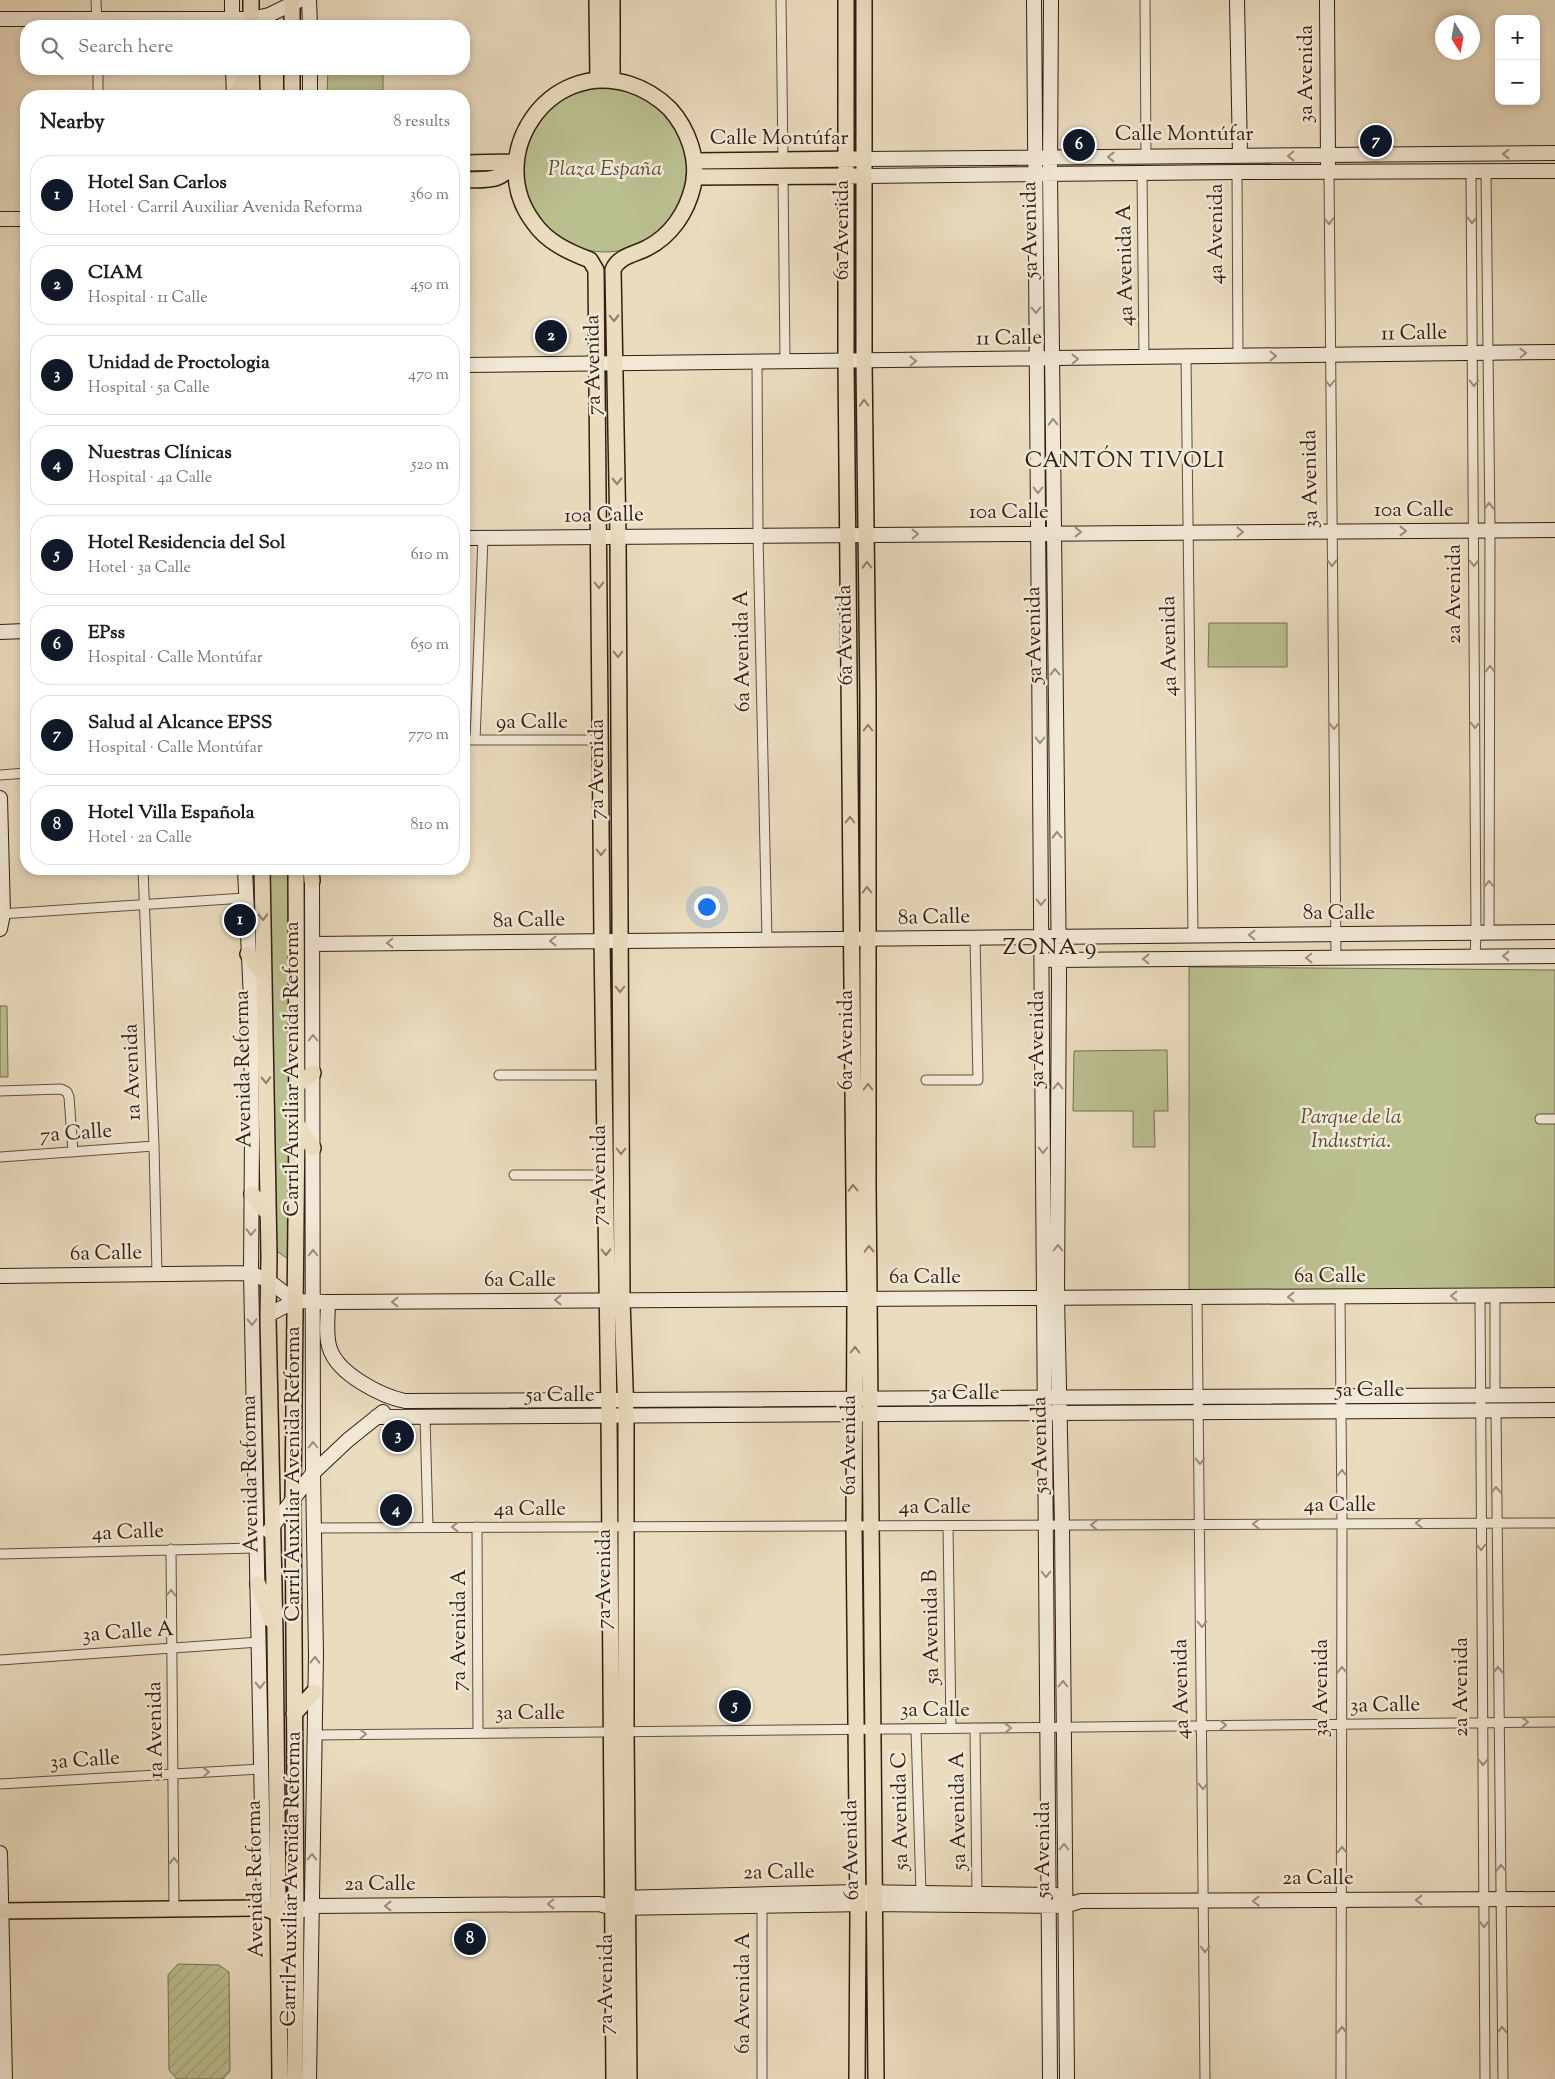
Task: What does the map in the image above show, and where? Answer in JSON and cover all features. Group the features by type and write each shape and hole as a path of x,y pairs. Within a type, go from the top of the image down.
{"main road":[{"path":"250,0 251,20"},
{"path":"597,0 605,80"},
{"path":"605,80 612,0"},
{"name":"6a Avenida","path":"846,0 846,361 850,939 863,1298 871,1399 876,2079"},
{"name":"6a Avenida","path":"857,2079 858,1898 855,1729 854,1399 863,1298 868,695 864,361 864,0"},
{"path":"293,20 295,2"},
{"path":"238,90 246,75"},
{"path":"250,75 252,90"},
{"path":"292,75 292,90"},
{"path":"470,180 499,178 510,169 515,162 524,132 536,112 553,96 574,85 605,80 642,89 662,101 678,118 689,139 694,160 694,177"},
{"name":"Calle Montúfar","path":"694,160 864,159"},
{"path":"470,163 515,162"},
{"name":"7a Avenida","path":"515,162 517,187 521,201 534,224 552,241 574,254 590,260 596,270 605,1175 614,1300 626,1400 627,1527 618,1731 614,2079"},
{"name":"Calle Montúfar","path":"694,177 864,176"},
{"name":"7a Avenida","path":"618,1731 608,1527 609,1400 614,1300 620,940 618,536 613,270 619,262 649,247 669,232 684,211 693,187 694,177"},
{"name":"Avenida Reforma","path":"262,875 268,1315 274,1525 273,1907 280,2079"},
{"name":"Avenida Reforma","path":"295,2079 296,1906 293,1500 297,1124 296,875"},
{"path":"248,954 264,975"},
{"path":"297,1085 313,1073"},
{"path":"297,1124 313,1148"},
{"path":"252,1194 268,1214"},
{"path":"258,1584 275,1633"},
{"path":"294,1714 314,1692"},
{"name":"7a Avenida","path":"616,1903 629,2079"},
{"name":"2a Calle","path":"1,1911 174,1910 273,1907 289,1916 296,1906"}],"street":[{"path":"96,0 97,20"},
{"path":"232,0 232,20"},
{"path":"310,0 310,20"},
{"path":"781,0 783,160"},
{"name":"5a Avenida","path":"1034,0 1041,937 1051,1297 1060,1398 1067,2079"},
{"name":"5a Avenida","path":"1050,2079 1045,1398 1051,1297 1059,960 1050,174 1051,0"},
{"path":"1145,0 1146,157"},
{"name":"4a Avenida","path":"1237,0 1240,156"},
{"name":"3a Avenida","path":"1327,0 1336,958"},
{"path":"257,20 269,16 295,2"},
{"path":"0,19 32,20"},
{"path":"98,75 98,90"},
{"path":"233,75 234,90"},
{"path":"310,75 310,90"},
{"name":"Calle Montúfar","path":"864,159 1555,154"},
{"name":"4a Avenida","path":"1237,172 1238,357"},
{"name":"2a Avenida","path":"1471,172 1490,530 1482,933 1475,956"},
{"name":"2a Avenida","path":"1482,933 1474,530 1486,172"},
{"name":"Calle Montúfar","path":"864,176 1035,173 1555,172"},
{"name":"4a Avenida A","path":"1142,173 1144,358"},
{"path":"783,176 785,362"},
{"path":"0,219 20,219"},
{"name":"11 Calle","path":"470,365 1555,352"},
{"name":"4a Avenida","path":"1186,357 1193,935"},
{"name":"6a Avenida A","path":"757,362 758,534 767,939"},
{"name":"10a Calle","path":"470,538 758,534 1555,530"},
{"path":"475,740 482,538"},
{"path":"0,632 20,631"},
{"path":"1040,718 1056,717"},
{"name":"9a Calle","path":"470,740 600,740"},
{"path":"0,775 20,773"},
{"path":"0,798 2,914 0,929"},
{"name":"1a Avenida","path":"142,875 154,1146 157,1273"},
{"name":"Carril Auxiliar Avenida Reforma","path":"245,875 251,1000 251,1273 262,1769 273,1907"},
{"name":"Carril Auxiliar Avenida Reforma","path":"309,2079 314,1735 312,875"},
{"path":"2,914 245,898"},
{"name":"8a Calle","path":"313,944 1555,932"},
{"path":"926,1080 978,1080 975,938"},
{"name":"8a Calle","path":"1042,961 1555,956"},
{"path":"499,1075 604,1075"},
{"path":"0,1091 61,1089 67,1092 70,1097 73,1152"},
{"path":"1540,1119 1555,1119"},
{"name":"7a Calle","path":"0,1157 154,1146"},
{"path":"514,1175 605,1175"},
{"name":"6a Calle","path":"0,1276 251,1273 269,1281 295,1301 313,1302 1555,1295"},
{"path":"1494,1295 1495,1396"},
{"name":"2a Avenida","path":"1480,1296 1485,2079"},
{"name":"3a Avenida","path":"1340,1297 1342,1396 1341,2079"},
{"name":"4a Avenida","path":"1197,1298 1203,1726 1205,2079"},
{"path":"268,1315 295,1301"},
{"name":"5a Calle","path":"328,1302 329,1348 337,1362 379,1393 405,1401 1555,1395"},
{"name":"5a Calle","path":"257,1548 313,1473 376,1417 390,1407 405,1401"},
{"name":"2a Avenida","path":"1496,1410 1503,2079"},
{"name":"5a Calle","path":"376,1417 1555,1410"},
{"path":"425,1417 428,1527"},
{"name":"4a Calle","path":"314,1528 1555,1523"},
{"name":"5a Avenida B","path":"948,1526 951,1728"},
{"name":"7a Avenida A","path":"477,1527 478,1732"},
{"name":"4a Calle","path":"0,1554 257,1548"},
{"name":"1a Avenida","path":"171,1550 174,1910"},
{"name":"3a Calle A","path":"0,1660 259,1642"},
{"name":"3a Calle","path":"314,1735 1555,1722"},
{"name":"5a Avenida C","path":"916,1728 920,1893"},
{"name":"5a Avenida A","path":"975,1728 977,1894"},
{"name":"3a Calle","path":"0,1784 262,1769"},
{"path":"1047,1776 1064,1776"},
{"path":"0,1853 5,2079"},
{"name":"2a Calle","path":"875,1899 920,1893 977,1894 1048,1901"},
{"name":"2a Calle","path":"296,1906 616,1903 858,1898 1080,1902 1555,1899"},
{"name":"2a Calle","path":"616,1903 762,1907 858,1898"},
{"name":"6a Avenida A","path":"762,1907 762,2079"}],"green space":[{"path":"328,75 383,75 383,90 327,90"},
{"name":"Plaza España","path":"605,88 629,92 650,102 663,112 673,125 683,146 687,170 683,194 673,215 663,228 650,238 629,248 605,252 581,248 560,238 547,228 537,215 527,194 523,170 527,146 537,125 547,112 560,102 581,92"},
{"path":"1209,623 1287,623 1287,667 1208,667"},
{"path":"268,875 302,875 303,1269 275,1250"},
{"name":"Parque de la Industria.","path":"1189,967 1555,970 1555,1290 1189,1291"},
{"path":"0,1006 7,1006 8,1077 0,1077"},
{"path":"1167,1050 1168,1111 1154,1111 1155,1147 1133,1147 1133,1111 1073,1111 1074,1051"},
{"path":"178,1964 219,1965 229,1972 230,2071 223,2079 177,2079 169,2070 168,1975"}],"place":[{"name":"Salud al Alcance EPSS","path":"1376,141"},
{"name":"EPss","path":"1079,145"},
{"name":"CIAM","path":"551,336"},
{"name":"Hotel San Carlos","path":"240,920"},
{"name":"Unidad de Proctologia","path":"398,1436"},
{"name":"Nuestras Clínicas","path":"396,1510"},
{"name":"Hotel Residencia del Sol","path":"735,1706"},
{"name":"Hotel Villa Española","path":"470,1939"}],"district":[{"name":"CANTÓN TIVOLI","path":"1125,462"},
{"name":"ZONA 9","path":"1050,948"}]}
